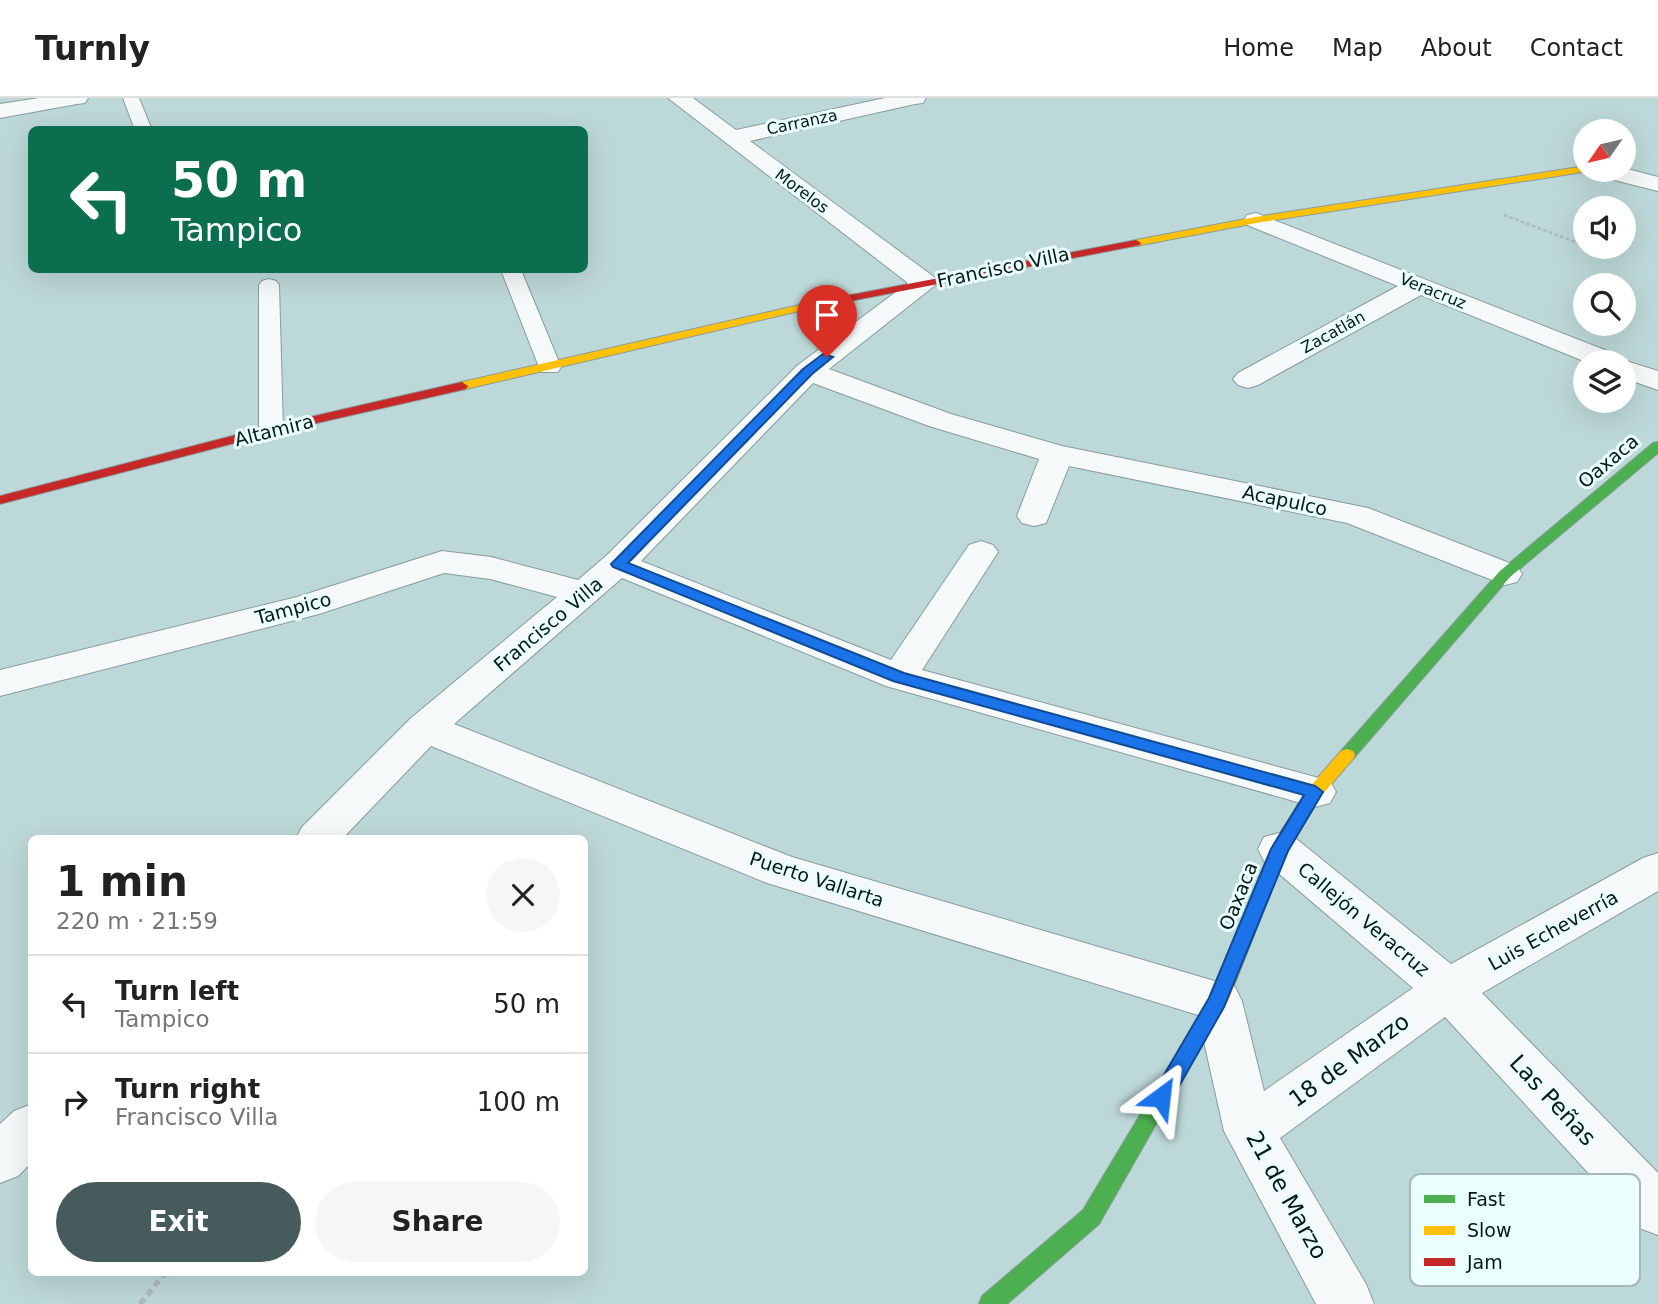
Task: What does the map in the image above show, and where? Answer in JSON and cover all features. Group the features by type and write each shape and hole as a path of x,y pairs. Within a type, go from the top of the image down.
{"street":[{"path":"0,111 77,98"},
{"name":"Morelos","path":"680,98 925,283"},
{"name":"Carranza","path":"731,138 915,98"},
{"name":"Francisco Villa","path":"320,835 425,729 618,564 808,372 925,283 1256,220 1573,171"},
{"path":"1636,178 1658,184"},
{"name":"Veracruz","path":"1256,220 1580,350"},
{"name":"Altamira","path":"0,500 271,430 848,298 925,283"},
{"name":"Zacatlán","path":"1248,379 1418,286"},
{"name":"Acapulco","path":"808,372 940,420 1057,454 1356,515 1505,574"},
{"path":"1636,373 1658,381"},
{"name":"Oaxaca","path":"990,1304 1091,1217 1217,1001 1279,849 1315,792 1505,574 1658,446"},
{"path":"1034,516 1057,454"},
{"path":"898,677 981,552"},
{"name":"Tampico","path":"0,682 306,606 442,562 491,568 585,593"},
{"path":"618,564 898,677 1315,792"},
{"name":"Puerto Vallarta","path":"425,729 782,871 1217,1001"},
{"name":"Callejón Veracruz","path":"1279,849 1448,989"},
{"name":"Luis Echeverría","path":"1448,989 1658,870"},
{"name":"18 de Marzo","path":"1250,1131 1448,989"},
{"name":"Las Peñas","path":"1448,989 1624,1174"},
{"name":"21 de Marzo","path":"1217,1001 1250,1131 1346,1304"},
{"path":"0,1159 28,1131"},
{"name":"Las Peñas","path":"1640,1191 1658,1210"}],"lane":[{"path":"131,98 142,126"},
{"path":"512,273 550,367"},
{"path":"269,285 271,430"}],"path":[{"path":"1438,190 1573,242"},
{"path":"140,1304 163,1276"}],"traffic: fast":[{"path":"1347,755 1505,574 1658,446"},
{"path":"990,1304 1091,1217 1162,1096"}],"traffic: slow":[{"path":"1136,243 1256,220 1573,171"},
{"path":"462,386 804,307"},
{"path":"1162,1096 1218,1001 1279,849 1315,792 1347,755"}],"traffic: jam":[{"path":"804,307 1136,243"},
{"path":"0,500 271,430 462,386"}],"route":[{"path":"827,357 808,372 618,564 898,677 1315,792 1279,849 1217,1001 1161,1097"}]}
